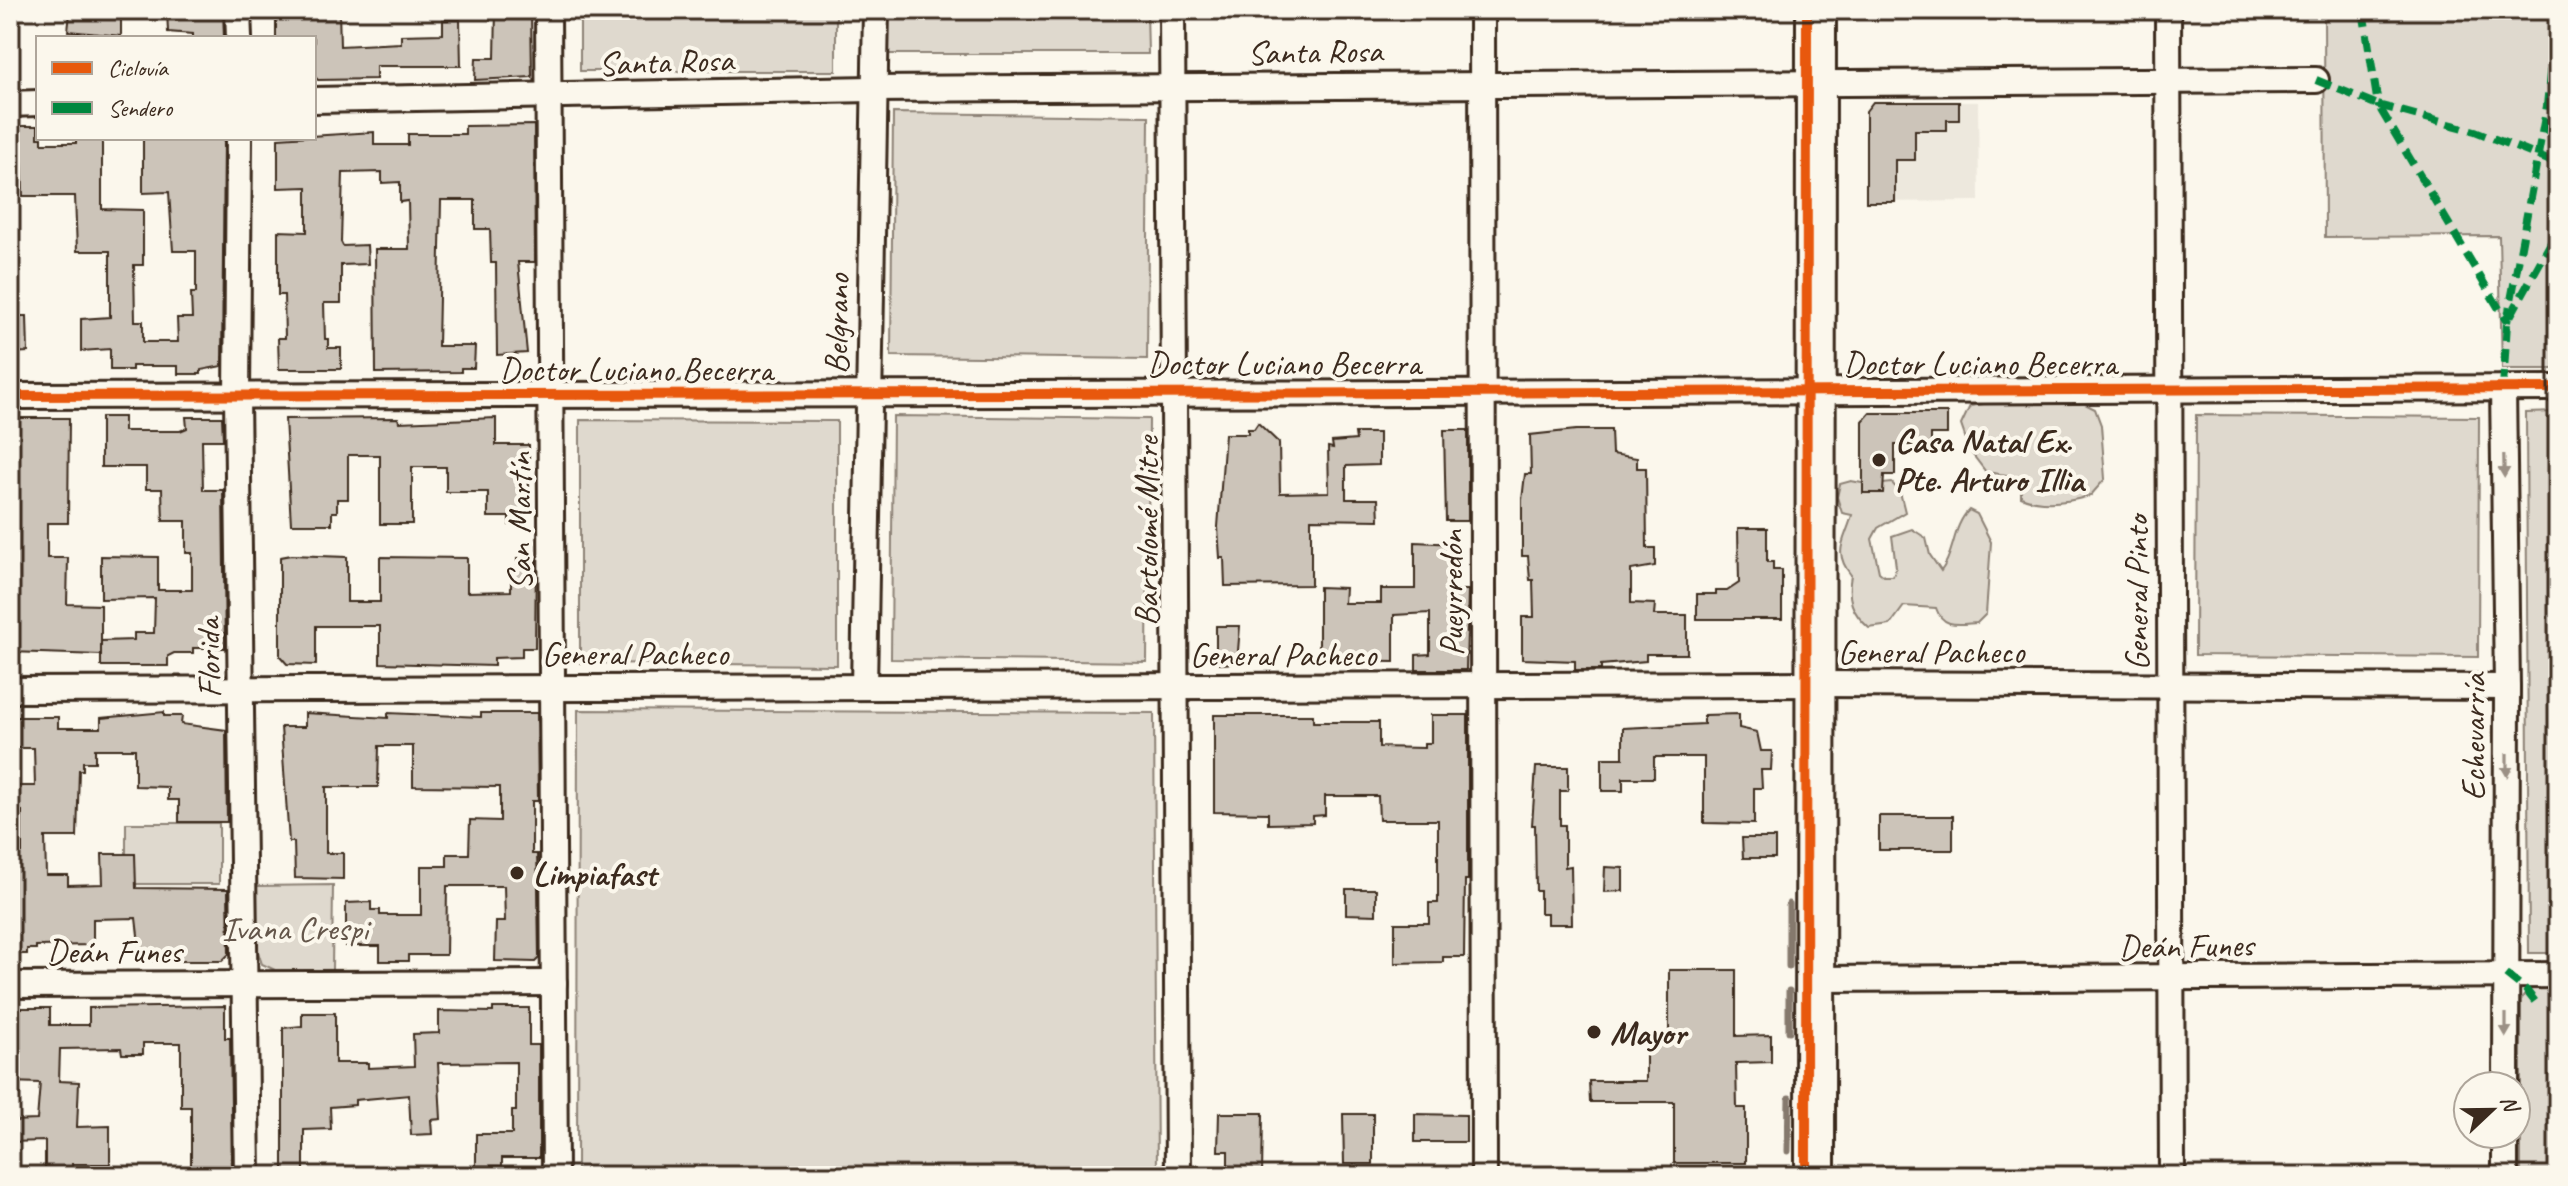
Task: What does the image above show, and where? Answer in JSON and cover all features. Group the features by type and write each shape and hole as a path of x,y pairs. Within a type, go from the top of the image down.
{"main road":[{"path":"1815,1176 1816,10"}],"street":[{"path":"238,10 239,36"},
{"name":"San Martín","path":"548,10 553,398 555,1176"},
{"name":"Belgrano","path":"864,687 872,89 876,10"},
{"name":"Bartolomé Mitre","path":"1172,10 1178,1176"},
{"name":"Pueyrredón","path":"1482,10 1484,1176"},
{"name":"General Pinto","path":"2168,10 2172,1176"},
{"name":"Santa Rosa","path":"316,100 549,98 872,89 2316,80"},
{"path":"10,104 36,103"},
{"name":"Florida","path":"239,140 237,397 247,1176"},
{"name":"Echevarría","path":"2503,388 2507,687 2506,1070"},
{"name":"Doctor Luciano Becerra","path":"10,396 553,398 1174,392 2558,388"},
{"name":"General Pacheco","path":"10,690 553,686 1485,688 1815,684 2507,687"},
{"name":"Deán Funes","path":"1815,979 2558,975"},
{"name":"Deán Funes","path":"10,985 554,983"},
{"path":"2505,1150 2505,1176"}],"shaded area":[{"path":"1873,102 1978,102 1979,201 1866,202 1866,111"}],"green space":[{"path":"580,10 836,10 836,71 580,71"},
{"path":"888,10 1147,10 1148,54 888,54"},
{"path":"2324,10 2558,10 2558,369 2502,369 2499,236 2325,237"},
{"path":"893,113 1149,116 1147,359 891,356"},
{"path":"2026,398 2075,399 2095,409 2101,425 2105,479 2090,496 2055,502 2021,497 2021,487 2013,476 1986,472 1970,451 1961,425 1970,406"},
{"path":"2558,412 2558,953 2529,953 2526,413"},
{"path":"2196,415 2479,417 2478,657 2195,655"},
{"path":"893,416 1149,419 1147,662 891,659"},
{"path":"580,420 837,421 837,665 580,663"},
{"path":"1851,481 1873,485 1892,483 1900,492 1905,512 1878,528 1872,539 1879,572 1884,576 1893,576 1896,567 1892,536 1912,529 1926,538 1930,555 1941,571 1963,517 1969,510 1977,514 1991,542 1986,614 1977,623 1952,624 1939,615 1936,608 1904,606 1890,625 1869,628 1863,622 1852,604 1851,575 1841,552 1852,515 1842,513 1837,497 1840,484"},
{"path":"578,710 1154,713 1157,1176 577,1176"},
{"path":"126,823 219,823 219,884 126,884"},
{"name":"Ivana Crespi","path":"333,885 332,970 275,970 262,964 257,949 256,886"},
{"path":"2558,981 2558,1176 2521,1176 2521,1150 2532,1150 2532,1070 2521,1070 2521,1000 2531,985"}],"building":[{"path":"167,10 223,10 224,36 168,32"},
{"path":"276,10 339,10 340,46 401,43 401,35 443,34 443,20 460,20 461,66 376,66 376,79 318,80 316,36 276,36"},
{"path":"496,10 531,10 532,77 475,80 476,58 495,58"},
{"path":"70,13 121,16 121,36 68,31"},
{"path":"1873,102 1959,102 1959,120 1947,120 1947,130 1915,130 1915,160 1895,160 1895,202 1866,202 1866,111"},
{"path":"534,125 535,262 518,262 527,353 497,355 496,263 491,263 490,229 475,229 475,200 441,200 438,346 475,346 474,368 461,368 461,372 376,373 375,249 409,249 408,201 400,202 400,182 382,183 382,172 343,173 341,242 343,246 367,245 368,264 341,265 341,303 324,303 325,339 328,339 328,348 341,348 341,369 279,369 278,338 285,338 284,295 278,295 278,231 307,232 307,187 278,188 278,140 316,140 316,136 374,132 374,145 408,145 408,134 465,134 465,126"},
{"path":"10,126 36,126 36,140 42,140 42,143 102,140 102,209 143,210 143,265 134,265 135,321 143,321 143,342 178,342 177,318 192,318 191,293 196,293 196,251 173,251 169,192 143,193 143,140 224,140 222,366 201,370 201,374 178,374 178,366 132,366 132,370 110,370 110,349 81,351 81,319 110,317 110,251 77,251 75,196 23,196 22,160 10,160"},
{"path":"10,316 27,316 28,352 10,353"},
{"name":"Casa Natal Ex. Pte. Arturo Illia","path":"1870,413 1947,413 1947,434 1931,434 1931,445 1895,445 1895,475 1884,475 1883,493 1863,493 1863,421"},
{"path":"101,417 124,417 124,431 180,431 187,428 186,417 222,417 223,440 202,440 203,490 223,490 225,648 193,648 193,653 174,653 168,656 168,666 101,666 101,641 134,640 134,633 154,633 155,598 101,599 101,556 158,557 158,590 192,590 192,553 186,553 186,521 163,521 162,489 146,489 146,467 101,467"},
{"path":"10,418 69,418 68,523 47,523 47,558 68,558 67,604 101,605 101,655 10,652"},
{"path":"398,418 399,422 496,418 496,445 529,445 529,525 509,525 509,517 488,517 488,492 446,492 446,467 412,467 412,524 380,524 380,455 348,455 348,499 337,499 337,512 332,512 332,524 291,524 285,419"},
{"path":"1258,423 1279,443 1280,493 1329,492 1328,447 1333,448 1332,442 1356,440 1355,433 1379,433 1379,465 1346,466 1346,499 1378,499 1379,520 1311,519 1311,585 1225,586 1218,527 1225,434 1248,434 1248,429 1254,429"},
{"path":"1444,430 1468,430 1468,521 1446,521"},
{"path":"1611,430 1612,454 1637,458 1637,468 1646,468 1647,548 1655,548 1655,566 1631,570 1631,603 1655,604 1654,615 1687,615 1687,654 1646,654 1646,661 1601,665 1601,670 1575,670 1575,661 1522,659 1522,617 1534,617 1533,580 1530,580 1528,556 1522,556 1522,500 1525,474 1531,474 1530,435"},
{"path":"1738,528 1767,528 1767,562 1773,562 1773,570 1782,570 1782,619 1697,619 1697,594 1716,594 1716,591 1727,591 1739,583"},
{"path":"1415,542 1456,544 1454,590 1468,590 1466,670 1416,670 1416,655 1430,654 1430,613 1394,615 1394,662 1319,661 1319,587 1345,588 1344,603 1381,603 1381,589 1415,589"},
{"path":"280,557 347,557 347,602 380,602 380,557 467,558 467,592 511,591 511,569 517,569 517,558 536,558 535,648 522,648 522,657 494,658 494,666 380,663 380,626 316,626 316,665 287,664 280,656"},
{"path":"1216,626 1240,626 1237,663 1220,664 1220,653 1216,654"},
{"path":"164,712 164,716 182,716 181,724 226,730 227,822 179,822 179,800 168,800 168,787 135,786 135,749 95,749 95,762 83,762 83,770 79,770 77,837 45,837 46,875 68,875 68,885 103,884 102,854 135,854 136,888 228,889 229,954 222,961 141,961 136,918 93,919 93,945 36,946 36,949 27,949 27,954 10,954 10,853 22,853 22,811 10,811 10,786 35,786 34,748 10,748 10,717 58,717 58,728 101,728 101,718"},
{"path":"305,713 388,718 388,713 481,717 481,713 537,713 538,801 532,801 532,854 537,854 538,887 539,958 535,962 495,961 496,922 505,922 504,886 447,886 446,955 408,955 408,961 380,961 380,946 346,946 346,903 371,902 371,910 380,910 380,915 421,915 421,866 447,866 447,854 469,854 470,820 500,821 500,787 413,786 413,746 379,746 378,787 326,787 326,853 343,853 343,879 295,878 294,842 289,842 281,727 305,727"},
{"path":"1739,714 1739,728 1757,732 1761,751 1772,751 1771,770 1761,770 1762,788 1754,788 1754,824 1704,823 1704,757 1654,757 1654,778 1623,778 1623,791 1602,791 1602,758 1623,758 1623,728 1704,724 1704,715"},
{"path":"1214,715 1313,715 1313,722 1379,722 1379,747 1424,748 1424,743 1431,743 1431,715 1468,715 1468,880 1465,880 1464,957 1443,957 1443,962 1395,963 1395,923 1429,923 1429,903 1438,903 1438,820 1379,820 1378,796 1325,796 1325,815 1313,816 1313,823 1268,824 1268,813 1214,812"},
{"path":"1536,767 1568,767 1568,791 1560,791 1560,825 1565,825 1565,867 1571,866 1572,924 1547,924 1547,913 1540,913 1540,891 1536,891 1535,825 1532,825"},
{"path":"1879,816 1953,816 1953,850 1879,850"},
{"path":"1742,838 1775,838 1775,858 1743,858"},
{"path":"1605,867 1623,868 1623,891 1604,892"},
{"path":"1346,889 1376,889 1376,915 1346,914"},
{"path":"1669,970 1736,970 1736,1036 1771,1035 1771,1062 1736,1063 1737,1108 1746,1108 1746,1163 1674,1163 1674,1102 1590,1102 1589,1081 1646,1081 1646,1036 1669,1036"},
{"path":"225,1006 225,1038 230,1038 232,1174 191,1174 191,1107 181,1107 181,1043 143,1043 143,1054 122,1054 121,1048 60,1049 59,1081 79,1082 77,1127 110,1126 110,1164 72,1164 72,1171 45,1171 45,1141 10,1142 10,1121 37,1120 40,1083 10,1082 10,1066 13,1066 10,1008 50,1008 50,1025 89,1025 89,1008"},
{"path":"493,1008 529,1008 529,1045 539,1045 539,1158 502,1158 502,1166 476,1166 476,1134 512,1134 512,1111 516,1111 516,1062 438,1063 441,1119 431,1120 432,1134 411,1135 409,1095 355,1100 355,1105 330,1107 331,1129 304,1130 304,1176 283,1176 283,1028 302,1026 302,1013 335,1013 335,1063 368,1063 368,1068 414,1066 413,1034 439,1033 439,1011 493,1012"},
{"path":"1219,1113 1263,1113 1262,1176 1228,1176 1228,1151 1218,1151"},
{"path":"1343,1114 1373,1114 1373,1164 1344,1164"},
{"path":"1415,1114 1466,1115 1466,1142 1415,1142"}],"waterway":[{"path":"1789,904 1789,966"},
{"path":"1789,991 1789,1031"},
{"path":"1788,1151 1789,1098"}],"marked path":[{"path":"2363,10 2378,105 2475,131 2558,164"},
{"path":"2507,322 2547,106 2556,10"},
{"path":"2316,80 2378,105 2507,322"},
{"path":"2503,388 2507,322 2558,230"},
{"path":"2506,974 2536,1003"}],"cycle path":[{"path":"1806,1176 1807,10"},
{"path":"10,396 647,397 2558,388"}],"place":[{"name":"Casa Natal Ex. Pte. Arturo Illia","path":"1879,460"},
{"name":"Limpiafast","path":"517,873"},
{"name":"Mayor","path":"1594,1032"}]}
